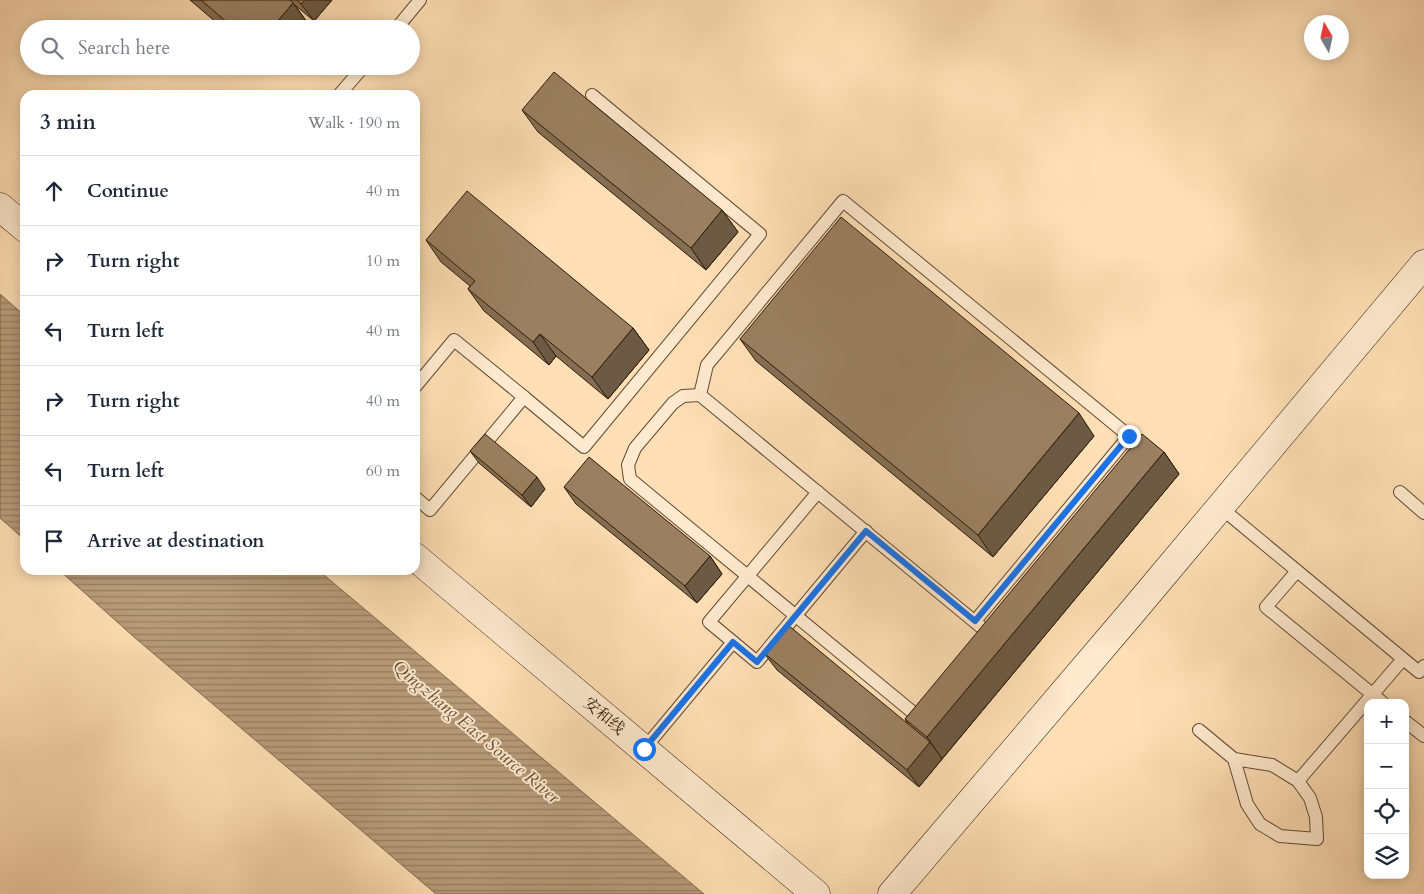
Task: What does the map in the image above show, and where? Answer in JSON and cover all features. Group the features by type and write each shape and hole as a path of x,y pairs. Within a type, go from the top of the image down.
{"main road":[{"path":"0,207 20,224"},
{"path":"892,894 1424,264"},
{"name":"安和线","path":"420,561 816,894"}],"lane":[{"path":"403,20 420,0"},
{"path":"343,90 356,75"},
{"path":"420,381 454,340 584,447 760,234 592,95"},
{"path":"700,395 707,365 844,201 1129,436 975,621"},
{"path":"700,395 986,631 987,644 980,656 942,701 927,711 916,715 630,479 628,465 635,448 673,403 683,396 700,395"},
{"path":"420,501 430,510 524,397"},
{"path":"818,492 709,622 757,662 866,531"},
{"path":"1400,492 1424,513"},
{"path":"1220,507 1419,672 1424,666"},
{"path":"1297,571 1266,606 1379,699"},
{"path":"644,749 733,642"},
{"path":"1298,781 1403,659"},
{"path":"1409,724 1424,736"},
{"path":"1200,730 1234,759 1272,765 1298,781 1310,798 1316,817 1317,839 1280,836 1260,824 1247,804 1234,759"}],"water":[{"path":"0,294 20,312 20,536 0,518"},
{"name":"Qingzhang East Source River","path":"65,575 324,575 704,894 436,894 134,637"}],"building":[{"path":"201,0 290,0 293,3 279,20 224,20"},
{"path":"297,0 305,0 301,4"},
{"path":"554,72 722,210 691,248 522,110"},
{"path":"467,191 633,328 592,377 540,334 533,342 468,289 475,281 426,240"},
{"path":"841,217 1079,413 978,535 740,339"},
{"path":"485,434 537,477 522,495 470,451"},
{"path":"1142,434 1164,452 927,737 905,719"},
{"path":"589,457 710,556 685,586 564,487"},
{"path":"788,625 930,742 907,770 764,653"}],"route":[{"path":"644,749 733,642 757,662 866,531 975,621 1129,436"}]}
